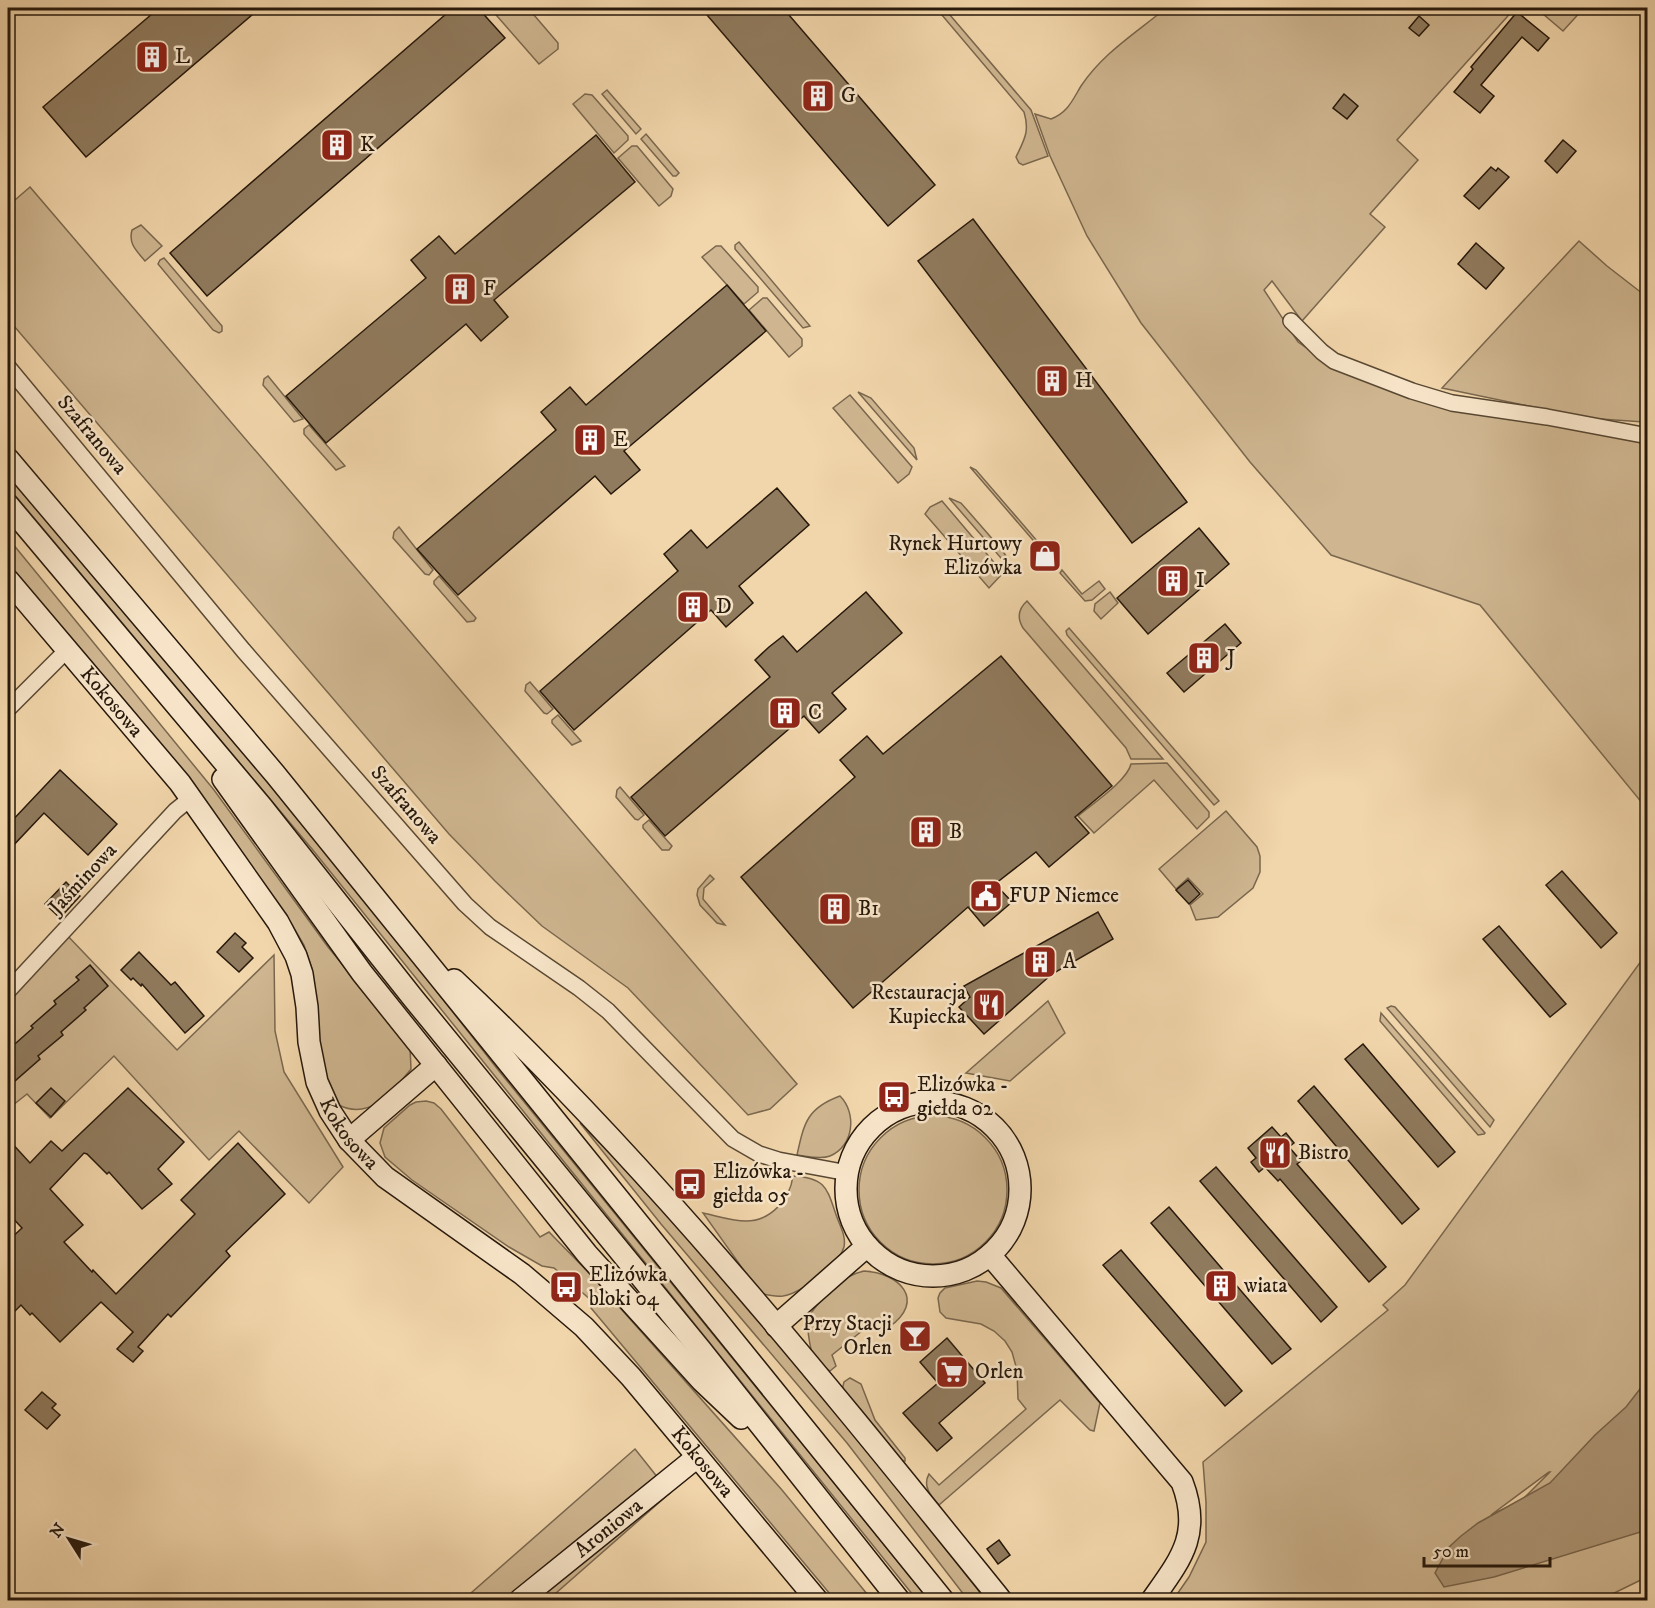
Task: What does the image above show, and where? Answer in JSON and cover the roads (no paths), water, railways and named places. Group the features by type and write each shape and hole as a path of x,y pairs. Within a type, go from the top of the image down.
{"main road":[{"path":"8,459 274,774 943,1600"},
{"path":"8,505 262,807 413,998 614,1243 899,1600"},
{"name":"Kokosowa","path":"8,580 191,798 278,922 291,945 302,974 316,1082 330,1111 349,1140 386,1177 513,1267 566,1310 631,1377 818,1600"},
{"path":"190,721 218,771 362,973 580,1246 702,1381 791,1464"},
{"path":"397,926 494,1018 660,1190 776,1326 1001,1600"},
{"path":"349,1140 436,1065"},
{"path":"933,1102 947,1103 972,1111 994,1127 1004,1138 1017,1166 1020,1196 1014,1222 1000,1245 990,1255 961,1272 927,1276 900,1270 887,1263 867,1246 850,1217 847,1201 848,1173 858,1145 875,1124 888,1114 902,1108 933,1102"},
{"path":"776,1326 867,1246"},
{"path":"990,1255 1182,1482 1189,1510 1189,1537 1184,1554 1152,1600"},
{"name":"Aroniowa","path":"520,1600 697,1457"}],"street":[{"path":"1291,321 1322,352 1334,360 1412,391 1452,403 1547,417 1647,436"},
{"name":"Szafranowa","path":"8,367 243,650 465,904 490,927 609,1011 733,1139 759,1154 778,1160 848,1173"},
{"path":"8,709 67,650"},
{"name":"Jaśminowa","path":"8,991 175,811 191,798"}],"place":[{"name":"L","path":"152,57"},
{"name":"G","path":"818,96"},
{"name":"K","path":"337,145"},
{"name":"F","path":"460,289"},
{"name":"H","path":"1052,381"},
{"name":"E","path":"590,440"},
{"name":"Rynek Hurtowy Elizówka","path":"1045,556"},
{"name":"I","path":"1173,581"},
{"name":"D","path":"693,607"},
{"name":"J","path":"1204,658"},
{"name":"C","path":"785,713"},
{"name":"B","path":"926,832"},
{"name":"FUP Niemce","path":"986,896"},
{"name":"B1","path":"835,909"},
{"name":"A","path":"1040,962"},
{"name":"Restauracja Kupiecka","path":"989,1005"},
{"name":"Elizówka - giełda 02","path":"894,1097"},
{"name":"Bistro","path":"1275,1153"},
{"name":"Elizówka - giełda 05","path":"690,1184"},
{"name":"wiata","path":"1221,1286"},
{"name":"Elizówka bloki 04","path":"566,1287"},
{"name":"Przy Stacji Orlen","path":"915,1336"},
{"name":"Orlen","path":"952,1372"}]}
